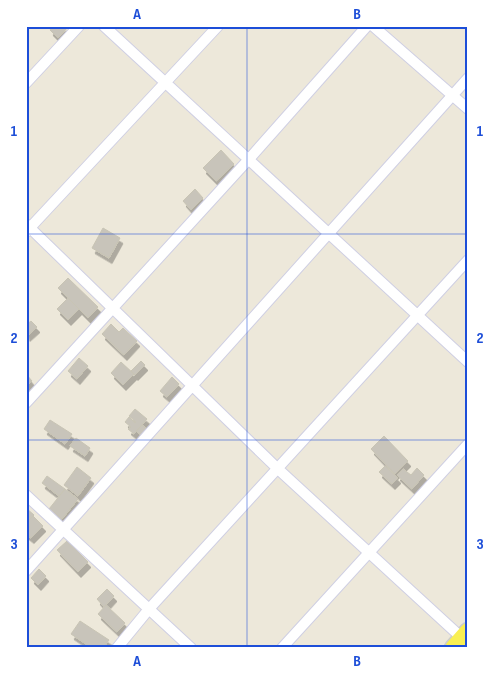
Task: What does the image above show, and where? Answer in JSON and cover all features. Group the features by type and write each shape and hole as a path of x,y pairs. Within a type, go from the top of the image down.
{"street":[{"path":"26,83 79,26"},
{"path":"104,26 468,362"},
{"path":"218,26 27,228 193,385 278,469 461,639"},
{"path":"26,403 249,159 367,26"},
{"path":"373,26 468,109"},
{"path":"26,571 468,78"},
{"path":"117,648 150,609 468,260"},
{"path":"282,648 468,444"},
{"path":"26,495 191,648"}],"building":[{"path":"53,26 69,26 58,38 50,30"},
{"path":"221,150 234,164 216,181 203,168"},
{"path":"195,189 203,198 191,210 183,201"},
{"path":"103,228 120,238 109,258 92,248"},
{"path":"68,278 98,307 88,318 58,288"},
{"path":"68,298 79,309 68,320 57,309"},
{"path":"31,321 37,327 27,336 26,325"},
{"path":"111,324 119,332 123,328 137,341 124,355 102,334"},
{"path":"79,358 88,366 77,379 68,371"},
{"path":"141,361 145,365 135,375 131,371"},
{"path":"121,362 134,374 123,385 111,373"},
{"path":"26,374 32,381 26,386"},
{"path":"172,377 179,384 167,397 160,391"},
{"path":"135,409 147,419 134,434 128,429 131,427 125,422 129,417 136,422 129,416"},
{"path":"50,420 72,434 65,444 44,429"},
{"path":"142,425 147,429 141,435 136,431"},
{"path":"384,436 408,461 395,474 371,449"},
{"path":"76,438 90,448 85,456 70,446"},
{"path":"385,466 398,478 392,484 379,472"},
{"path":"77,467 91,478 78,496 64,485"},
{"path":"417,468 424,475 412,489 397,475 403,469 411,475"},
{"path":"47,476 65,489 59,496 42,483"},
{"path":"65,489 78,499 62,519 49,509"},
{"path":"26,508 34,515 26,523"},
{"path":"33,516 43,526 31,538 26,534 26,523"},
{"path":"67,541 88,562 78,572 57,550"},
{"path":"39,569 46,576 38,585 31,578"},
{"path":"107,589 114,596 104,607 97,599"},
{"path":"106,605 125,623 117,632 98,614"},
{"path":"80,621 109,640 103,648 92,648 71,634"}]}
